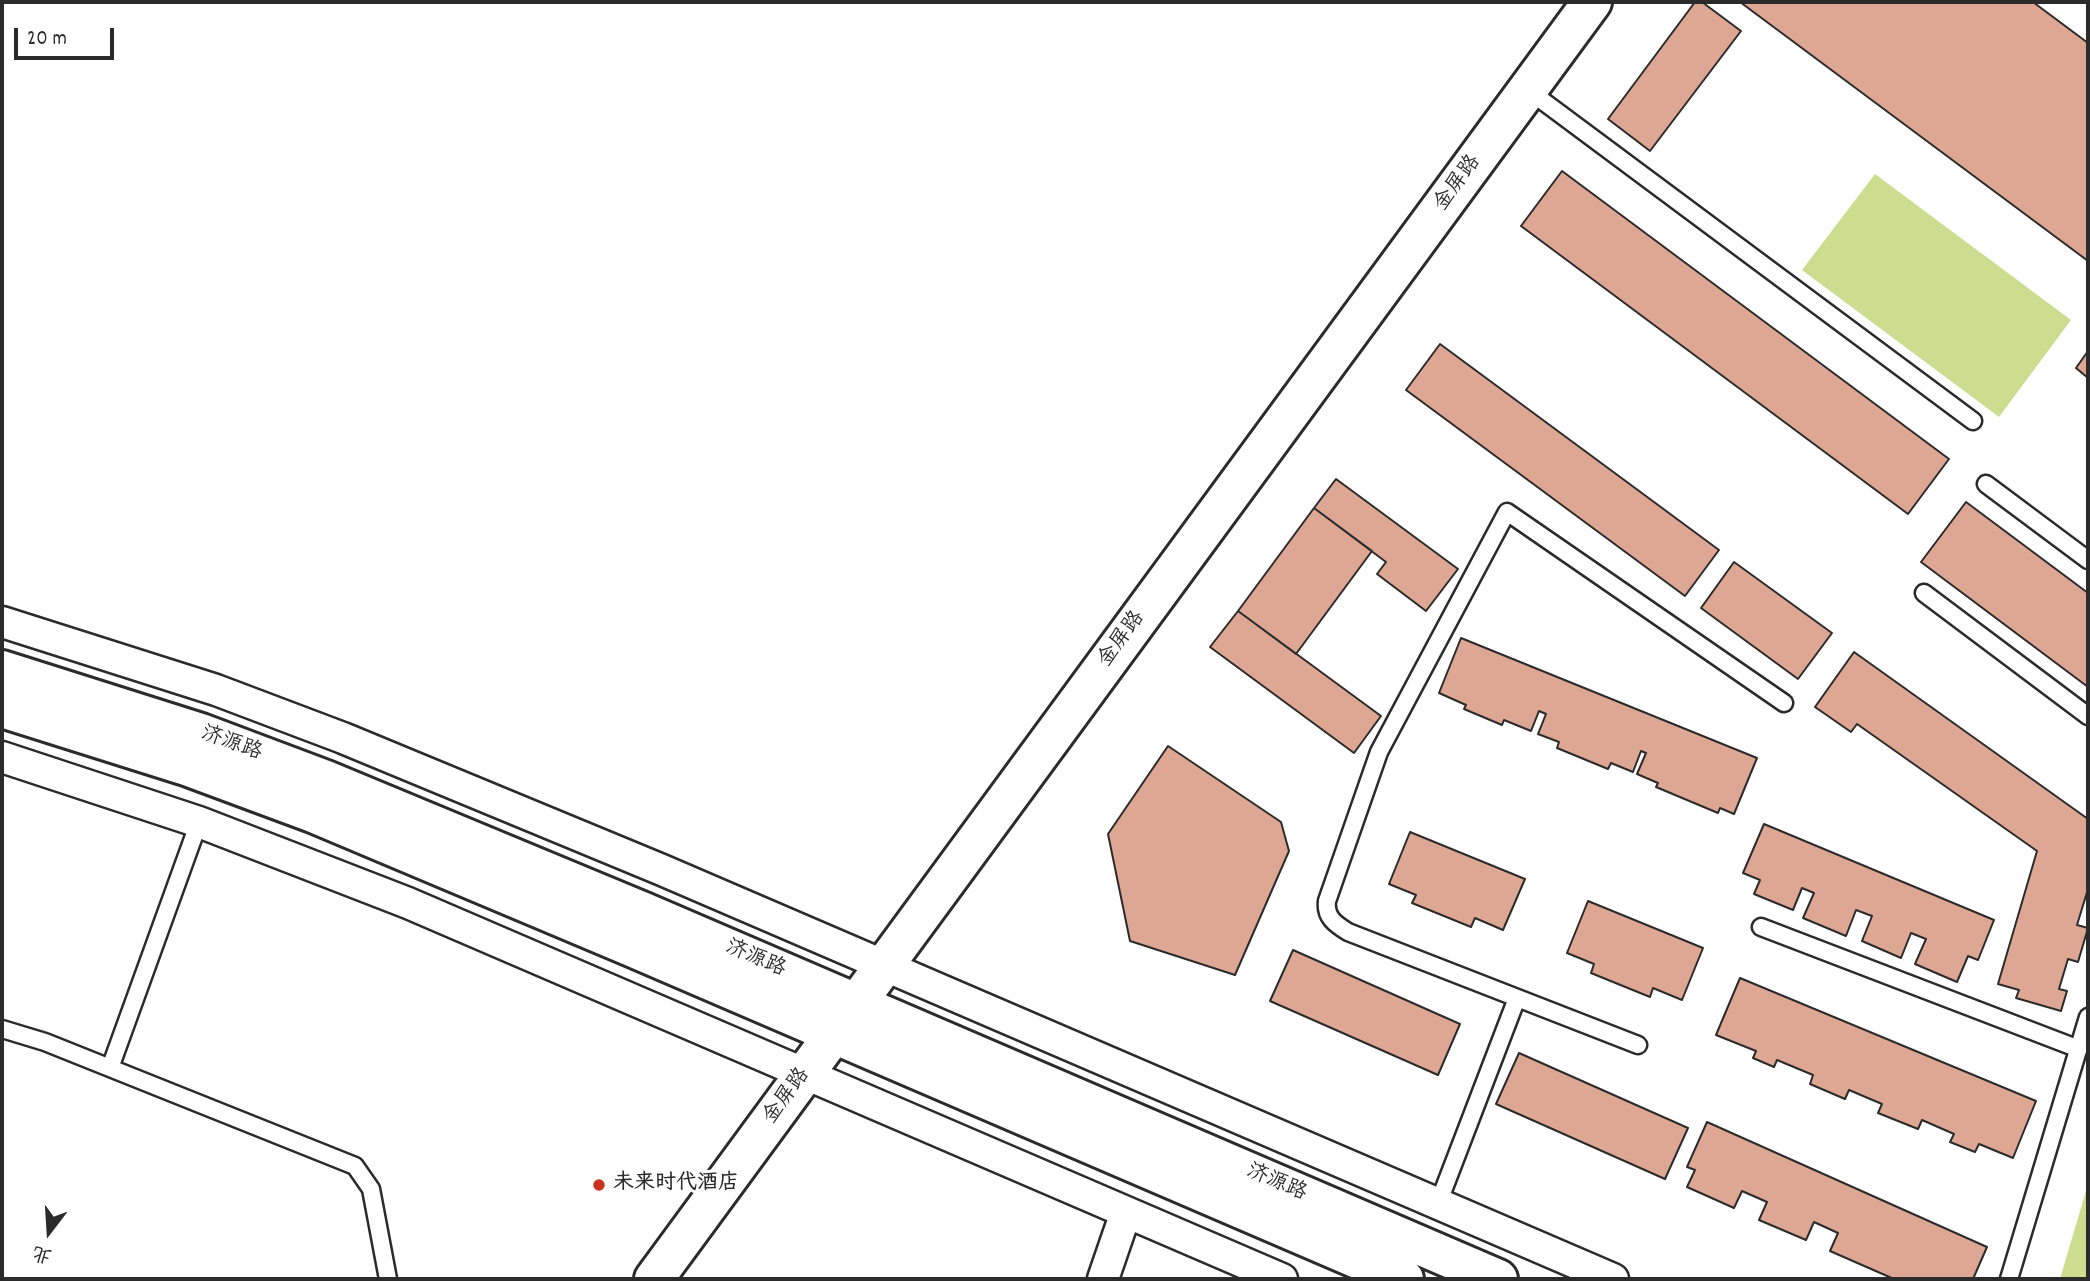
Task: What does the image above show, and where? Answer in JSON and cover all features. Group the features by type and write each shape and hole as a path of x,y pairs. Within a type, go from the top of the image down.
{"main road":[{"name":"金屏路","path":"654,1279 1592,2"},
{"name":"济源路","path":"2,670 201,733 314,776 643,912 1498,1279"},
{"name":"济源路","path":"2,708 189,767 313,813 1404,1279"}],"street":[{"path":"2,622 216,690 343,738 674,876 1613,1279"},
{"path":"2,757 199,822 408,903 1282,1279"},
{"path":"1103,1279 1126,1212"}],"lane":[{"path":"1528,90 1973,421"},
{"path":"1986,484 2088,560"},
{"path":"1638,1045 1348,932 1333,923 1326,911 1327,901 1379,752 1507,512 1784,703"},
{"path":"1924,593 2088,716"},
{"path":"110,1068 199,822"},
{"path":"1760,927 2078,1049"},
{"path":"1438,1204 1517,998"},
{"path":"2009,1279 2088,1017"},
{"path":"2,1029 45,1042 355,1166 371,1189 388,1279"}],"green space":[{"path":"1875,174 2071,320 1999,417 1802,270"},
{"path":"2088,1184 2088,1279 2060,1279"}],"building":[{"path":"1695,2 1702,2 1741,31 1650,151 1608,119"},
{"path":"1740,2 2033,2 2088,43 2088,261"},
{"path":"1562,171 1949,459 1908,514 1521,226"},
{"path":"1440,344 1719,550 1685,596 1406,390"},
{"path":"2088,351 2088,378 2076,368"},
{"path":"1336,479 1458,569 1426,611 1377,574 1386,562 1314,508"},
{"path":"1966,502 2088,593 2088,687 1921,562"},
{"path":"1314,508 1372,551 1296,654 1238,611"},
{"path":"1734,562 1832,633 1798,679 1701,608"},
{"path":"1238,611 1381,716 1354,753 1210,647"},
{"path":"1461,638 1757,758 1734,814 1720,808 1718,813 1656,787 1658,783 1637,774 1646,753 1641,751 1633,772 1611,763 1608,769 1557,748 1559,742 1538,734 1546,714 1539,711 1531,731 1504,720 1502,725 1464,709 1466,705 1439,693"},
{"path":"1854,652 2088,819 2088,889 2077,925 2088,928 2078,962 2068,959 2059,989 2067,991 2061,1011 2016,998 2019,990 1998,984 2037,851 1857,724 1851,732 1815,707"},
{"path":"1168,746 1281,822 1289,851 1235,975 1130,941 1108,834"},
{"path":"1764,824 1994,920 1978,960 1968,956 1957,982 1915,964 1926,939 1911,933 1901,958 1862,941 1872,916 1856,910 1846,936 1803,918 1814,893 1802,888 1793,910 1754,894 1760,880 1743,873"},
{"path":"1410,832 1525,879 1503,930 1475,918 1471,927 1412,903 1416,895 1389,884"},
{"path":"1588,901 1703,948 1682,1000 1653,988 1650,997 1591,973 1594,964 1567,953"},
{"path":"1293,950 1460,1024 1438,1075 1270,1001"},
{"path":"1740,978 2036,1101 2013,1158 1979,1144 1975,1152 1950,1142 1954,1134 1922,1120 1918,1129 1878,1113 1882,1104 1849,1090 1845,1099 1810,1084 1813,1075 1777,1060 1774,1067 1753,1058 1756,1051 1716,1035"},
{"path":"1519,1053 1688,1128 1665,1179 1496,1104"},
{"path":"1707,1122 1987,1247 1973,1279 1894,1279 1830,1251 1838,1233 1814,1222 1806,1240 1759,1220 1767,1202 1742,1191 1734,1208 1687,1187 1695,1170 1687,1167"}],"place":[{"name":"未来时代酒店","path":"599,1185"}]}
